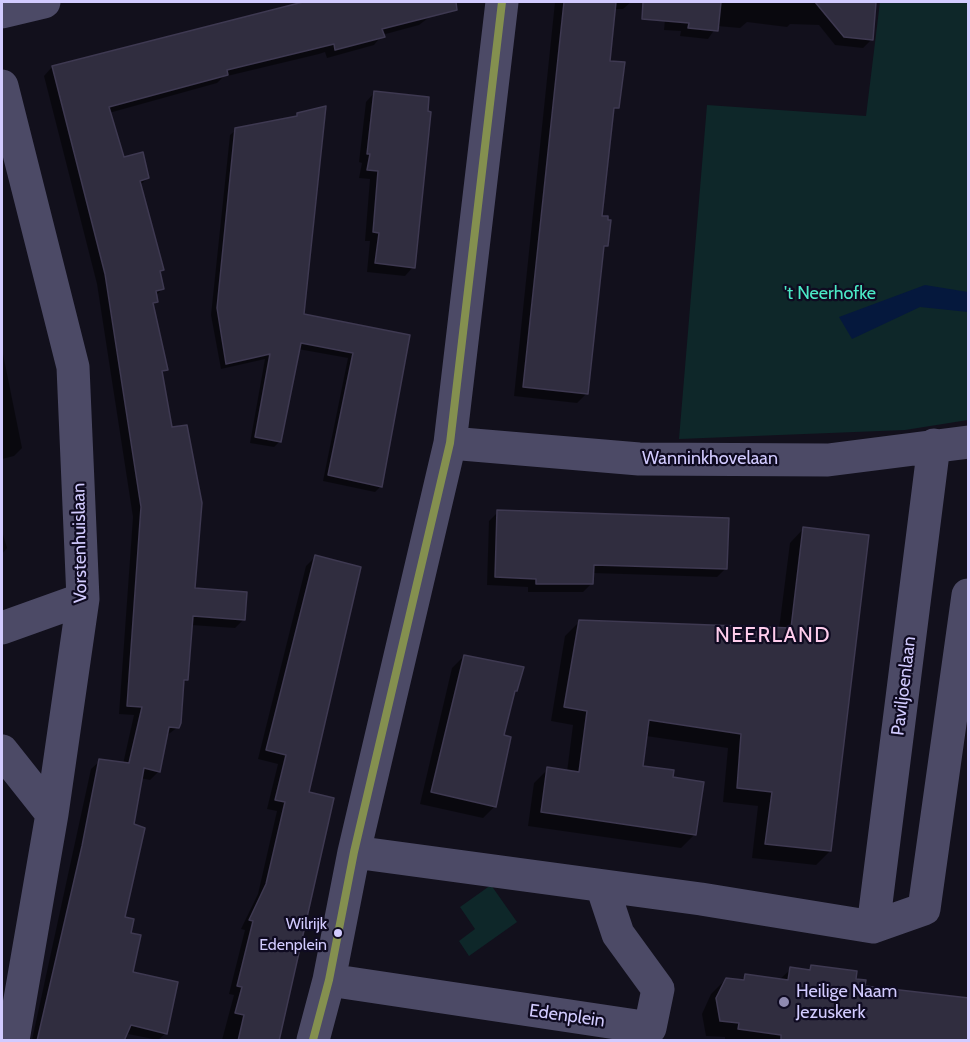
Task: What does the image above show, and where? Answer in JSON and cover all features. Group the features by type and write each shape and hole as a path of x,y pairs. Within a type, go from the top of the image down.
{"street":[{"path":"2,12 44,2"},
{"path":"313,1041 329,980 354,852 450,443 502,2"},
{"name":"Vorstenhuislaan","path":"2,86 73,367 83,599 52,814 11,1013 13,1041"},
{"name":"Wanninkhovelaan","path":"450,443 639,459 818,460 969,442"},
{"name":"Paviljoenlaan","path":"873,927 934,445"},
{"path":"354,852 701,899 873,927 924,909 969,596"},
{"path":"2,628 83,599"},
{"path":"2,751 52,814"},
{"name":"Edenplein","path":"329,980 650,1028 658,988 618,934 602,886"}],"green space":[{"name":"'t Neerhofke","path":"880,2 968,2 968,420 905,430 679,439 707,105 866,116"},
{"path":"491,885 517,922 469,956 459,941 475,929 460,907"}],"water":[{"path":"925,285 968,292 968,312 920,307 852,339 839,317"}],"building":[{"path":"303,2 456,2 457,10 382,29 385,37 335,50 334,44 227,70 228,75 109,107 124,157 143,152 149,178 140,181 164,270 160,271 164,289 156,291 158,302 153,303 168,370 162,371 172,427 187,425 202,503 195,588 247,592 245,620 193,616 188,680 184,680 181,723 179,728 169,727 160,772 144,768 134,824 145,828 125,917 134,919 131,933 141,935 133,972 178,982 167,1034 131,1025 124,1041 37,1041 82,846 99,759 129,763 142,707 127,706 141,507 105,274 52,66"},
{"path":"564,2 616,2 610,61 625,62 619,108 614,108 602,216 608,216 608,220 611,220 608,246 604,246 588,394 523,387"},
{"path":"643,2 721,2 718,31 688,28 689,23 642,19"},
{"path":"815,2 876,2 873,40 844,37"},
{"path":"374,91 429,97 428,111 431,112 415,268 375,263 379,233 373,232 378,171 367,170"},
{"path":"326,106 304,314 410,335 382,487 328,475 353,353 301,343 281,442 255,437 270,354 226,364 217,308 235,128 297,116 297,113"},
{"path":"497,510 729,518 727,569 594,565 593,584 536,584 536,579 495,577"},
{"path":"803,527 869,535 831,851 765,844 772,792 737,788 741,734 649,720 643,766 674,770 673,777 704,782 696,835 541,812 547,767 579,772 587,711 564,707 579,620 791,628"},
{"path":"315,555 361,567 309,792 334,798 279,1041 238,1041 244,1015 235,1013 242,987 237,986 253,921 249,920 266,884 285,802 275,800 286,755 266,750"},
{"path":"464,655 524,667 517,691 515,691 504,735 511,737 496,807 431,792"},
{"path":"811,965 857,971 856,979 866,980 865,986 969,998 969,1041 781,1041 781,1035 738,1029 739,1023 720,1021 716,998 726,978 744,980 745,974 788,980 790,967 810,970"}],"transit line":[{"path":"313,1040 329,980 354,852 450,443 502,2"}],"place":[{"name":"Wilrijk Edenplein","path":"338,933"},
{"name":"Heilige Naam Jezuskerk","path":"784,1002"}],"district":[{"name":"NEERLAND","path":"773,636"}]}
